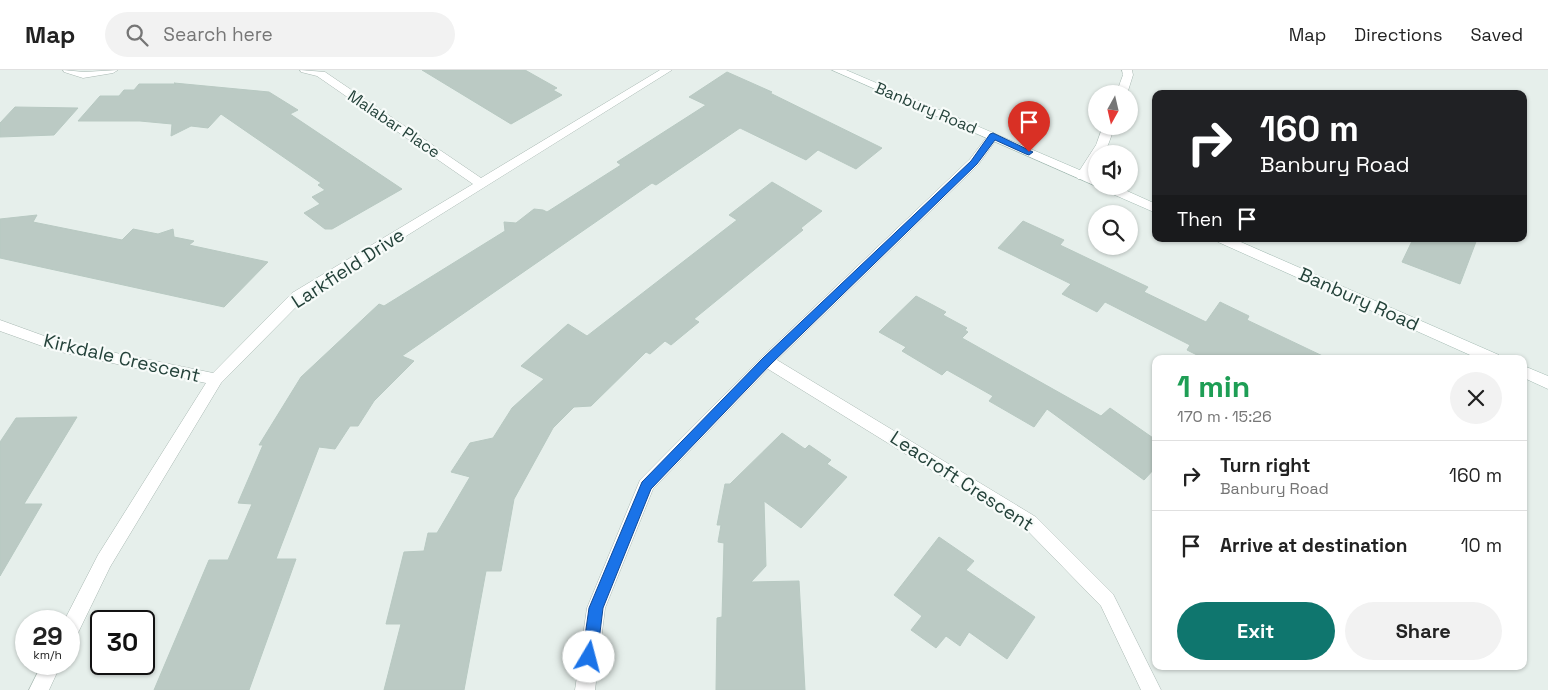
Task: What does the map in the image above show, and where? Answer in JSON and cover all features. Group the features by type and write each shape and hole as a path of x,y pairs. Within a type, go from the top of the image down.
{"street":[{"path":"68,70 84,75 113,70"},
{"name":"Malabar Place","path":"305,70 321,74 480,183"},
{"name":"Larkfield Drive","path":"80,610 104,561 216,379 297,298 480,183 667,70"},
{"name":"Banbury Road","path":"837,70 1088,179"},
{"path":"1123,85 1127,70"},
{"path":"585,690 596,608 646,486 767,361 974,162 993,136"},
{"path":"1082,176 1088,167"},
{"path":"1125,195 1152,207"},
{"name":"Banbury Road","path":"1230,242 1485,355"},
{"name":"Kirkdale Crescent","path":"0,325 56,346 216,379"},
{"name":"Leacroft Crescent","path":"767,361 1030,522 1106,600 1151,690"},
{"path":"1527,373 1548,383"},
{"path":"39,690 46,675"}],"building":[{"path":"422,70 525,70 557,88 553,90 562,95 511,124"},
{"path":"727,72 772,92 770,93 882,148 856,169 818,150 806,160 740,128 656,185 652,183 402,356 414,361 374,401 358,426 350,426 335,449 319,447 276,559 296,559 249,690 154,690 209,560 228,560 252,504 238,503 263,445 259,445 301,377 379,304 384,306 505,231 504,222 516,223 534,209 547,212 621,165 617,162 706,105 689,97"},
{"path":"174,83 269,92 298,110 290,114 402,189 332,229 325,229 304,213 320,204 312,197 325,190 318,185 321,183 221,114 208,128 191,126 171,136 172,124 140,121 78,121 100,96 119,96 124,90 134,90 139,84 176,84"},
{"path":"15,107 78,108 54,135 0,137 0,123"},
{"path":"772,182 822,211 801,228 803,230 694,319 699,322 671,345 665,341 650,354 646,352 591,406 574,407 553,428 514,499 501,571 486,571 464,690 384,690 401,624 386,624 404,552 424,551 428,533 437,533 470,477 451,472 470,443 493,438 512,408 544,379 521,366 568,324 587,336 737,220 729,215"},
{"path":"37,215 33,222 122,240 133,229 158,234 173,229 174,237 194,241 189,245 268,262 224,307 0,258 0,219"},
{"path":"1023,221 1064,240 1060,245 1148,287 1144,292 1206,322 1220,302 1249,316 1247,320 1321,355 1197,355 1187,350 1190,345 1105,302 1097,312 1062,294 1071,284 998,248"},
{"path":"1412,242 1476,242 1460,284 1402,262"},
{"path":"916,296 946,312 943,315 967,328 965,330 968,332 962,338 1101,416 1110,408 1152,437 1152,471 1144,480 1047,409 1034,427 989,401 993,396 947,370 942,375 902,351 906,347 879,332"},
{"path":"77,417 24,504 42,504 0,576 0,442 16,418"},
{"path":"782,433 805,449 809,445 831,460 827,464 847,477 801,528 764,501 766,566 751,582 799,581 805,690 716,690 717,618 722,617 724,543 718,542 721,525 717,525 725,484 730,484"},
{"path":"939,537 974,561 966,570 1035,617 1007,659 969,632 960,646 946,636 936,648 911,630 922,616 894,595"}],"route":[{"path":"589,657 596,608 646,486 767,361 974,162 993,136 1029,152"}]}
